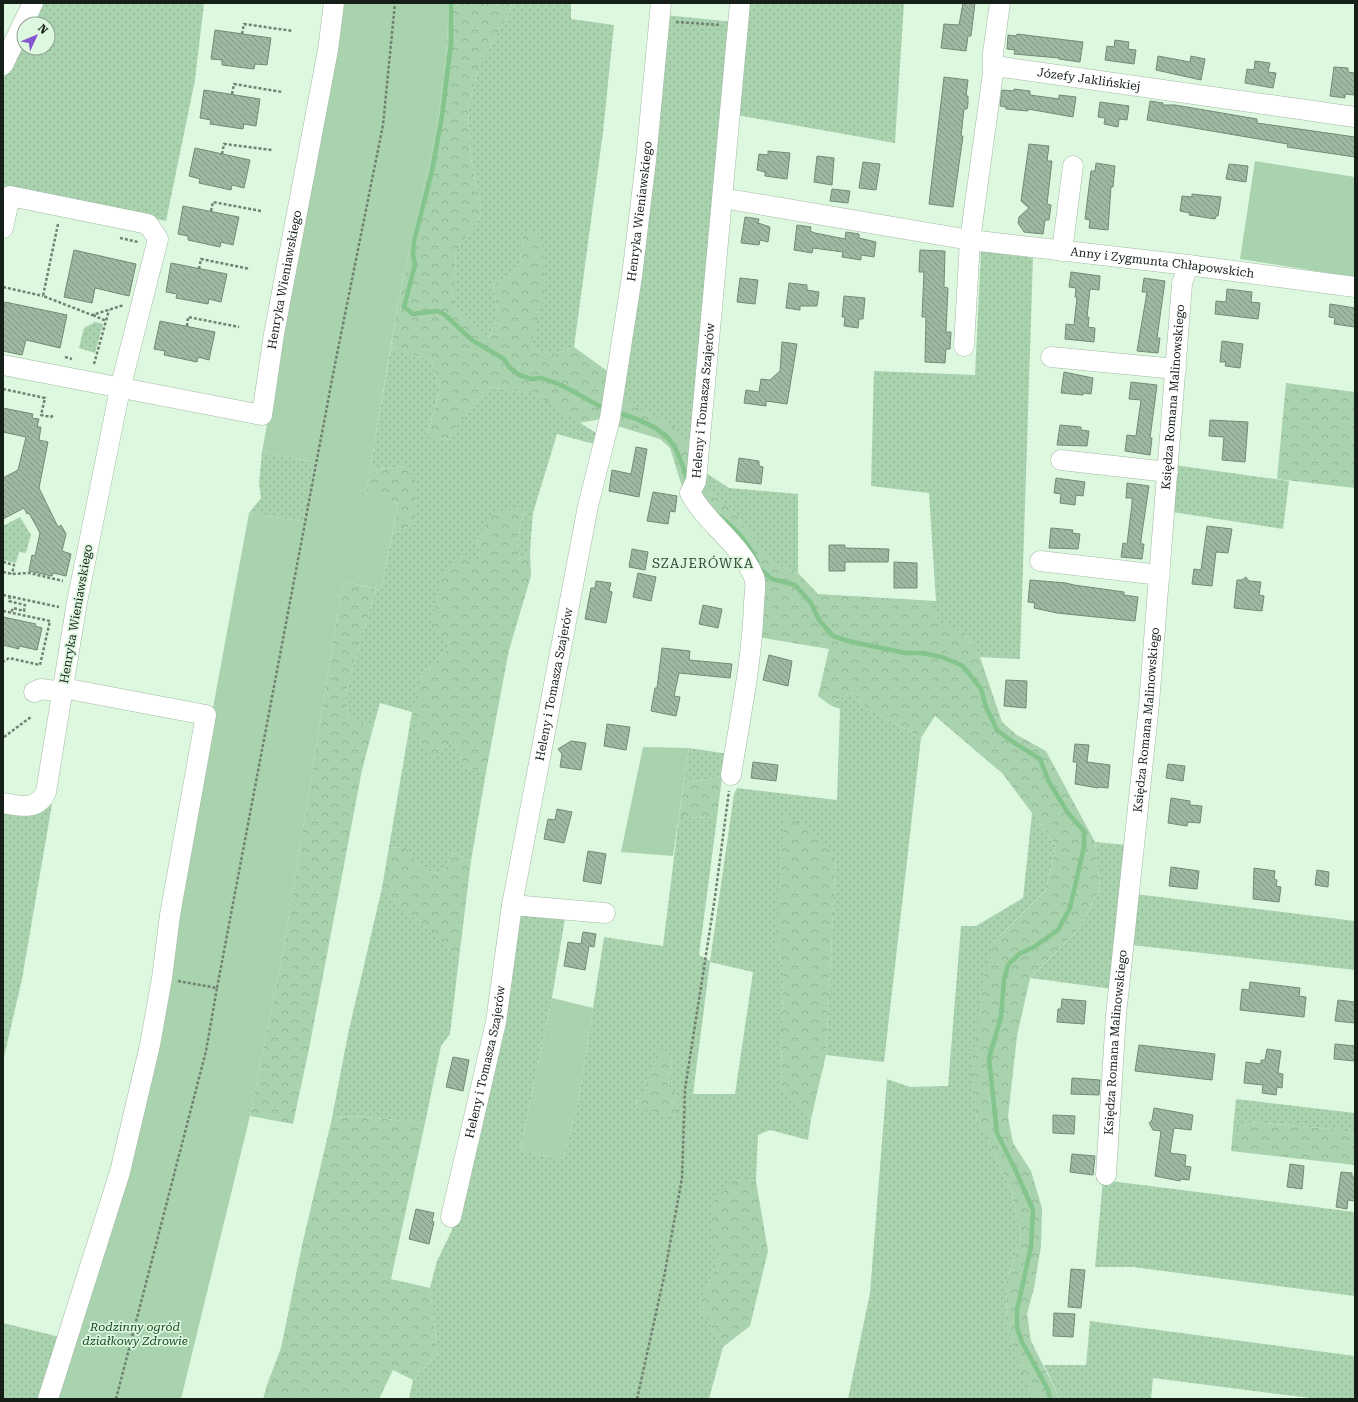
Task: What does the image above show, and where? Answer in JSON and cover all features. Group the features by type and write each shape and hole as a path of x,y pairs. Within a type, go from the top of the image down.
{"street":[{"path":"3,65 34,3"},
{"name":"Henryka Wieniawskiego","path":"9,376 79,389 120,389 262,415 274,334 328,50 334,3"},
{"name":"Heleny i Tomasza Szajerów","path":"731,775 750,656 755,579 743,557 709,520 690,493 696,481 740,3"},
{"path":"964,346 970,240 993,72 993,54 1000,3"},
{"name":"Henryka Wieniawskiego","path":"610,418 632,276 646,168 660,13"},
{"name":"Józefy Jaklińskiej","path":"993,72 1002,67 1355,116"},
{"path":"1062,251 1073,166"},
{"name":"Henryka Wieniawskiego","path":"3,228 10,196 148,224 158,239 120,389 76,610 46,792 43,798 38,802 26,807 3,803"},
{"name":"Anny i Zygmunta Chłapowskich","path":"734,200 970,240 1188,265 1355,287"},
{"name":"Księdza Romana Malinowskiego","path":"1106,1176 1116,1015 1149,704 1182,284 1188,265"},
{"path":"1051,357 1176,369"},
{"name":"Heleny i Tomasza Szajerów","path":"451,1217 496,1022 512,905 588,506 610,418"},
{"path":"1062,460 1168,472"},
{"path":"1040,561 1160,575"},
{"path":"34,692 40,688 63,690 206,715 171,908 162,978 150,1045 120,1172 48,1399"},
{"path":"512,905 605,913"}],"path":[{"path":"116,1399 206,1051 335,364 383,125 395,3"},
{"path":"660,13 738,26"},
{"path":"242,34 244,24 293,31"},
{"path":"232,94 234,84 282,92"},
{"path":"222,154 224,144 272,150"},
{"path":"211,211 213,202 261,211"},
{"path":"43,296 58,224"},
{"path":"199,269 201,259 250,269"},
{"path":"3,287 43,296 106,321"},
{"path":"92,315 130,302"},
{"path":"88,362 96,364 109,310"},
{"path":"186,326 188,317 239,327"},
{"path":"65,357 73,359"},
{"path":"9,376 45,398 41,415 51,417 53,415"},
{"path":"3,562 14,565 12,574"},
{"path":"3,572 12,574 29,573 81,585"},
{"path":"3,595 76,610"},
{"path":"10,596 9,601 25,605 24,611 12,608 12,613"},
{"path":"3,611 50,621 40,665 9,658 3,662"},
{"path":"4,737 31,717"},
{"path":"637,1399 664,1277 682,1178 685,1090 715,897 731,775"},
{"path":"162,978 217,988"}],"green space":[{"path":"40,3 204,3 195,80 166,221 6,187 3,196 3,80 16,52 16,56 56,56 56,16 34,16"},
{"name":"Rodzinny ogród działkowy Zdrowie","path":"343,3 449,3 447,44 438,124 398,303 366,494 398,504 381,590 343,581 284,946 250,1116 181,1399 51,1399 166,962 249,513 307,522 318,463 262,452"},
{"path":"449,3 512,3 509,14 480,63 468,109 471,158 482,214 456,252 453,304 489,338 498,316 493,285 521,267 523,231 540,234 547,285 535,329 532,348 553,355 574,347 610,373 601,419 579,423 536,394 489,387 446,440 426,438 440,390 432,361 391,347 398,303 438,124 447,44"},
{"path":"512,3 571,3 571,19 614,25 603,132 574,347 553,355 532,348 535,329 523,231 521,267 493,285 498,316 489,338 453,304 456,252 482,214 471,158 468,109 480,63 509,14"},
{"path":"748,3 904,3 895,143 736,115"},
{"path":"665,15 734,22 694,455 620,399"},
{"path":"1255,161 1355,177 1354,277 1240,259"},
{"path":"981,251 1033,258 1020,659 980,657 966,633 938,622 929,493 871,486 874,371 975,375"},
{"path":"95,322 103,324 95,353 79,348 84,328"},
{"path":"391,347 432,361 440,390 426,437 446,440 489,387 536,394 596,433 594,444 557,434 533,513 530,550 519,560 517,543 525,508 477,540 480,555 479,564 451,645 420,679 431,759 454,740 464,768 486,772 471,861 453,853 442,874 424,870 406,848 389,847 412,712 380,703 373,728 349,717 345,696 376,589 381,590 392,535 415,523 405,466 370,470"},
{"path":"1286,383 1355,392 1355,488 1277,479"},
{"path":"620,399 673,426 694,455 684,493 670,448 660,439 614,425"},
{"path":"262,452 318,463 307,522 249,513 261,498 259,484"},
{"path":"1174,465 1289,481 1283,529 1172,512"},
{"path":"405,466 415,480 415,523 392,535 398,504 366,494 370,470"},
{"path":"706,473 729,488 798,494 798,573 773,564 731,508 704,488"},
{"path":"704,488 731,508 773,564 798,573 818,594 936,601 939,622 966,633 980,657 1002,722 1017,735 1046,751 1095,842 1100,889 1078,930 1030,978 1017,1036 1008,1117 1013,1143 1031,1171 1042,1208 1041,1246 1034,1288 1027,1314 1031,1341 1060,1399 1032,1399 1006,1327 1007,1278 1021,1237 1011,1190 975,1114 971,1072 983,980 995,941 1046,890 1056,845 1002,773 935,716 921,738 868,709 851,692 830,705 818,696 829,649 757,637 760,592 698,498"},
{"path":"525,508 517,543 519,560 530,550 531,576 509,650 486,772 464,768 454,740 431,759 420,741 412,712 420,679 451,645 431,631 441,573 462,554 479,563 480,555 477,540 492,512"},
{"path":"20,517 31,535 26,553 19,552 16,563 3,560 3,526"},
{"path":"343,581 376,589 345,696 349,717 373,728 362,770 310,1044 293,1124 250,1116 284,946"},
{"path":"851,692 868,709 921,738 884,1062 826,1055 836,855 775,940 783,968 781,1089 811,1119 808,1140 770,1130 758,1135 756,1181 734,1181 721,1255 699,1305 723,1347 709,1399 409,1399 413,1380 438,1353 430,1288 437,1261 452,1230 470,1170 517,913 565,918 552,998 520,1151 563,1159 579,1098 604,937 663,946 679,817 717,818 699,955 710,961 734,794 737,788 837,800 840,709 830,705","holes":["710,962 753,972 735,1094 693,1094","672,1056 668,1088 634,1105"]},
{"path":"643,747 689,748 673,856 621,852"},
{"path":"689,748 729,754 722,777 684,783"},
{"path":"722,777 717,818 679,817 684,783"},
{"path":"52,804 22,979 4,1057 3,811 28,815"},
{"path":"1032,813 1056,845 1046,890 995,941 975,1114 1011,1190 1021,1237 1007,1278 1006,1327 1033,1398 848,1399 870,1293 887,1079 910,1087 948,1086 961,926 976,926 1023,898"},
{"path":"784,815 813,831 836,855 826,1055 811,1119 781,1089 783,968 775,940"},
{"path":"1095,842 1128,845 1113,989 1030,978 1078,930 1100,889"},
{"path":"389,847 406,848 424,870 442,874 453,853 471,861 459,958 382,888"},
{"path":"382,888 459,958 450,1034 441,1046 425,1123 356,1116 332,1118 348,1034"},
{"path":"1135,894 1355,921 1355,970 1131,945"},
{"path":"552,998 593,1008 579,1098 563,1159 520,1151"},
{"path":"659,1046 672,1056 668,1088 678,1094 678,1118 634,1106 645,1089"},
{"path":"1236,1099 1355,1113 1355,1136 1343,1130 1253,1122 1233,1130"},
{"path":"356,1116 425,1123 391,1279 430,1288 438,1353 413,1380 393,1370 379,1399 263,1399 281,1348 303,1241 332,1118"},
{"path":"1253,1122 1343,1130 1355,1136 1355,1165 1231,1151 1233,1130"},
{"path":"1103,1180 1355,1212 1355,1296 1133,1267 1095,1267"},
{"path":"734,1181 756,1181 768,1251 750,1326 723,1347 699,1305 721,1255 710,1242 714,1201"},
{"path":"1090,1321 1355,1356 1355,1399 1318,1399 1153,1378 1151,1399 1060,1399 1044,1365 1086,1365"},
{"path":"3,1323 60,1337 42,1399 3,1399"}],"building":[{"path":"963,3 975,3 971,36 968,36 966,51 941,48 944,24 959,25"},
{"path":"215,30 271,38 267,65 255,64 254,69 222,65 222,60 211,59"},
{"path":"1017,34 1083,42 1080,62 1059,58 1014,54 1015,50 1007,49 1008,35 1016,36"},
{"path":"1115,40 1129,42 1128,49 1136,50 1134,64 1105,60 1107,46 1114,47"},
{"path":"1158,56 1190,62 1191,56 1205,59 1201,80 1156,70"},
{"path":"1255,61 1270,63 1268,72 1276,73 1273,88 1245,83 1247,69 1254,70"},
{"path":"1334,67 1348,68 1348,72 1355,73 1355,95 1345,94 1345,98 1330,96"},
{"path":"944,77 968,80 966,96 968,96 968,103 967,109 964,109 961,136 963,136 953,207 929,204"},
{"path":"1014,89 1030,91 1030,95 1059,99 1059,95 1076,97 1073,117 1028,109 1028,111 1006,109 1006,107 1000,106 1002,90 1014,91"},
{"path":"204,90 260,99 256,126 244,124 243,129 210,124 211,120 200,118"},
{"path":"1150,101 1163,103 1163,105 1175,105 1257,119 1257,123 1355,137 1355,157 1287,147 1288,144 1147,120"},
{"path":"1100,102 1129,106 1127,120 1119,119 1118,127 1104,124 1105,118 1098,117"},
{"path":"1029,144 1049,146 1047,161 1052,161 1047,204 1051,205 1049,220 1045,220 1043,234 1024,232 1018,223 1019,217 1029,208 1021,201"},
{"path":"195,148 250,160 244,188 232,185 231,190 199,183 200,179 189,176"},
{"path":"768,151 790,153 787,179 765,176 765,172 757,170 759,154 768,155"},
{"path":"817,156 834,158 832,185 814,182"},
{"path":"863,162 880,164 876,190 859,188"},
{"path":"1096,163 1115,166 1113,187 1111,187 1108,230 1089,228 1090,220 1085,219 1091,171 1095,171"},
{"path":"1229,164 1248,166 1246,182 1226,179"},
{"path":"832,189 850,191 848,203 830,201"},
{"path":"1192,194 1221,197 1218,216 1216,216 1215,219 1189,215 1190,213 1180,211 1182,196 1192,197"},
{"path":"183,206 239,217 233,245 221,242 220,247 188,240 188,236 178,234"},
{"path":"745,217 759,219 758,223 770,227 768,242 760,240 759,245 741,243"},
{"path":"797,225 811,227 810,231 815,233 845,239 846,232 859,234 859,238 876,242 874,257 861,255 861,260 842,257 843,252 813,248 812,253 794,250"},
{"path":"74,250 136,264 129,296 95,288 92,303 64,297"},
{"path":"920,250 945,251 944,287 948,288 946,332 951,332 950,349 946,349 945,363 925,362 926,317 922,317 924,272 919,272"},
{"path":"171,263 227,274 221,302 209,299 208,304 176,298 177,294 166,292"},
{"path":"1071,272 1100,276 1099,290 1090,289 1087,317 1089,317 1088,327 1095,328 1094,342 1065,339 1066,324 1074,325 1077,297 1075,297 1076,288 1069,287"},
{"path":"740,278 758,280 755,304 737,302"},
{"path":"1144,278 1165,281 1157,338 1160,338 1158,353 1137,351 1147,292 1142,292"},
{"path":"789,283 807,285 807,290 819,292 817,306 800,306 800,310 786,308"},
{"path":"1227,289 1252,292 1251,302 1260,303 1258,319 1215,314 1216,301 1226,302"},
{"path":"844,296 865,298 863,319 859,319 858,328 844,326 845,317 842,317"},
{"path":"5,302 67,315 60,348 26,340 22,355 3,351 3,310"},
{"path":"1330,304 1355,308 1355,327 1334,324 1335,318 1329,317"},
{"path":"160,321 215,332 209,360 198,357 197,362 164,355 165,351 154,349"},
{"path":"1222,341 1243,344 1240,368 1225,366 1226,362 1220,362"},
{"path":"782,342 797,344 787,404 766,401 766,406 744,403 746,390 759,392 761,379 770,380 780,371"},
{"path":"1064,372 1093,378 1091,394 1083,393 1083,395 1061,393"},
{"path":"1131,382 1157,385 1150,438 1152,438 1150,455 1125,451 1127,435 1136,436 1141,400 1129,399"},
{"path":"3,408 33,414 32,418 39,419 37,427 41,427 39,440 48,442 39,488 58,527 61,525 66,534 62,551 71,554 66,576 53,573 52,576 29,571 32,555 35,556 40,533 29,513 27,514 24,508 3,519 3,478 18,470 26,437 3,432"},
{"path":"1210,420 1248,422 1245,462 1222,460 1224,437 1209,436"},
{"path":"1060,425 1081,427 1081,430 1089,431 1087,446 1057,445"},
{"path":"636,447 647,449 639,497 609,491 612,470 631,474"},
{"path":"739,458 759,461 759,466 763,467 761,484 736,481"},
{"path":"1056,478 1085,482 1083,496 1076,495 1075,505 1060,503 1061,494 1054,493"},
{"path":"1127,483 1149,486 1141,540 1141,544 1144,544 1142,559 1121,557 1123,543 1127,544 1132,504 1132,498 1126,498"},
{"path":"653,492 677,496 675,512 670,511 668,524 647,521"},
{"path":"1207,526 1232,529 1228,553 1216,552 1212,586 1192,584 1194,569 1201,570"},
{"path":"1051,528 1073,530 1072,533 1080,534 1078,549 1049,548"},
{"path":"829,545 845,545 845,548 889,549 888,562 845,562 845,571 829,571"},
{"path":"632,549 648,552 645,570 629,567"},
{"path":"894,562 917,563 917,588 894,588"},
{"path":"638,573 656,577 651,601 633,597"},
{"path":"1246,577 1249,581 1261,582 1259,595 1264,596 1262,611 1234,608 1237,580 1242,580"},
{"path":"1030,580 1066,583 1124,592 1124,595 1138,597 1135,621 1057,613 1034,608 1035,603 1028,602"},
{"path":"596,581 611,583 609,591 612,592 606,623 585,619 591,588 595,588"},
{"path":"703,605 722,609 718,628 699,624"},
{"path":"3,617 36,624 35,626 42,628 37,650 19,646 19,649 3,645"},
{"path":"662,648 690,651 689,660 732,664 730,678 679,673 674,696 680,697 676,716 651,711 655,688 657,688"},
{"path":"769,655 792,661 788,686 763,680"},
{"path":"1006,680 1027,681 1026,708 1004,706"},
{"path":"607,724 630,727 626,750 604,746"},
{"path":"571,741 586,743 581,770 560,767 562,754 558,749"},
{"path":"1075,744 1089,745 1087,762 1110,765 1108,788 1098,788 1075,784 1077,762 1073,762"},
{"path":"753,762 778,765 776,781 751,778"},
{"path":"1168,764 1185,766 1183,781 1166,778"},
{"path":"1171,798 1190,801 1190,805 1202,806 1200,823 1188,822 1187,826 1168,823"},
{"path":"557,809 572,812 564,843 544,839 548,819 555,820"},
{"path":"588,851 606,854 601,884 583,881"},
{"path":"1171,867 1199,871 1197,889 1169,886"},
{"path":"1254,868 1275,871 1274,879 1277,880 1276,886 1281,887 1279,902 1253,899"},
{"path":"1317,870 1329,872 1328,887 1315,885"},
{"path":"583,932 596,934 594,947 589,946 585,970 564,966 568,942 581,944"},
{"path":"1250,982 1300,988 1299,996 1306,997 1304,1017 1240,1010 1242,989 1249,990"},
{"path":"1062,999 1086,1001 1084,1024 1057,1022 1058,1009 1061,1009"},
{"path":"1338,1000 1355,1002 1355,1023 1335,1021"},
{"path":"1335,1044 1355,1046 1355,1061 1334,1059"},
{"path":"1139,1045 1215,1054 1212,1080 1135,1071"},
{"path":"1267,1049 1281,1051 1278,1073 1283,1074 1282,1088 1277,1087 1276,1095 1262,1093 1263,1085 1244,1083 1246,1062 1261,1064 1261,1060 1265,1060"},
{"path":"453,1057 469,1060 463,1091 446,1087"},
{"path":"1072,1078 1100,1080 1099,1095 1071,1094"},
{"path":"1154,1108 1193,1115 1191,1130 1174,1128 1170,1153 1186,1155 1185,1166 1191,1167 1189,1180 1180,1179 1180,1181 1155,1176 1161,1131 1153,1130 1149,1123 1152,1120"},
{"path":"1053,1115 1075,1116 1074,1134 1053,1133"},
{"path":"1072,1154 1095,1156 1093,1175 1070,1172"},
{"path":"1290,1164 1304,1166 1302,1189 1287,1187"},
{"path":"1341,1172 1352,1173 1352,1177 1355,1177 1355,1201 1348,1200 1347,1209 1336,1207"},
{"path":"416,1209 434,1213 432,1221 434,1222 429,1244 409,1239"},
{"path":"1071,1269 1085,1270 1081,1308 1068,1307"},
{"path":"1054,1313 1075,1314 1073,1337 1053,1336"}],"waterway":[{"path":"451,3 451,44 442,116 432,171 414,241 413,254 415,265 404,307 413,314 437,311 444,314 472,340 504,359 509,367 519,375 531,379 542,378 561,385 605,409"},
{"path":"616,412 632,417 656,428 669,439 678,454 688,481"},
{"path":"718,515 741,536 750,548 757,562"},
{"path":"760,569 772,579 795,585 811,603 819,620 833,636 852,642 906,653 921,653 942,657 963,666 981,689 986,707 997,730 1040,759 1049,782 1068,813 1084,831 1084,847 1070,908 1058,930 1034,947 1019,954 1008,965 1004,980 1001,1017 989,1058 997,1133 1033,1210 1031,1247 1017,1310 1017,1328 1022,1342 1048,1390 1050,1399"}],"district":[{"name":"SZAJERÓWKA","path":"703,563"}]}
